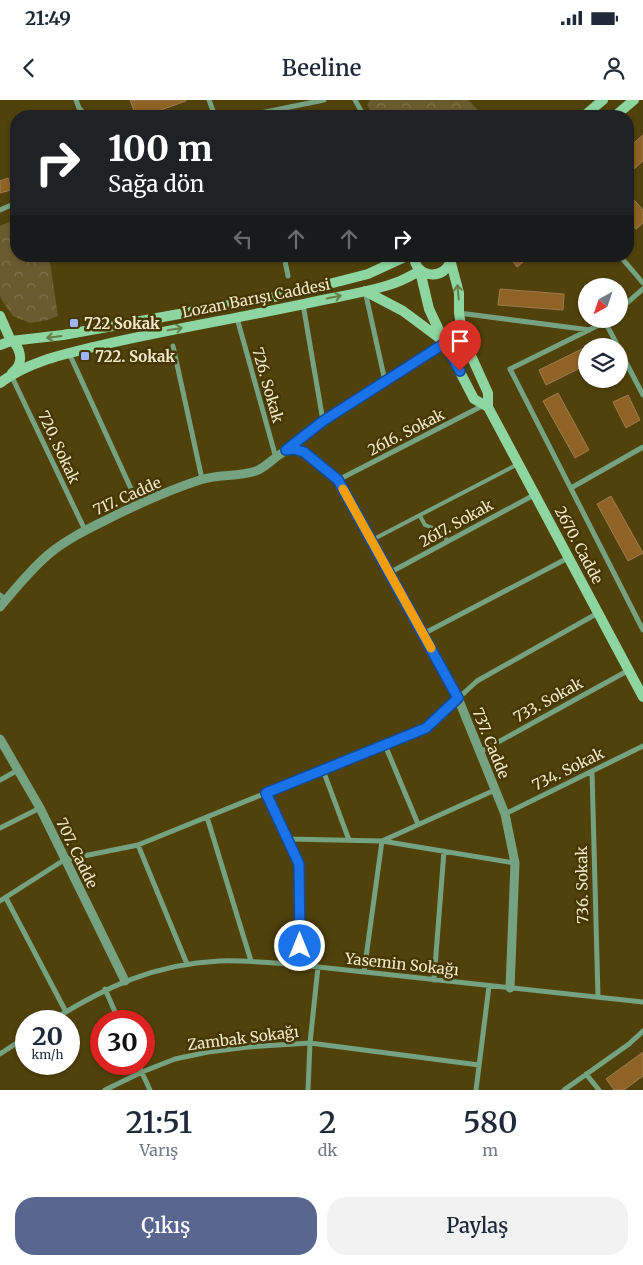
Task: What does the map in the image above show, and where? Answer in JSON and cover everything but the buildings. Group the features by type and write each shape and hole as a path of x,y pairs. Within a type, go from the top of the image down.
{"main road":[{"path":"591,110 603,100"},
{"path":"622,110 634,100"},
{"name":"Lozan Barışı Caddesi","path":"0,345 11,341 64,336 290,294 368,274 394,262"},
{"name":"2670. Cadde","path":"415,262 420,271 429,309 474,399 486,406 643,697"},
{"path":"420,271 426,274 438,274 443,272 450,262"},
{"name":"2670. Cadde","path":"451,262 459,293 459,313 463,338 488,393 486,406"},
{"name":"Lozan Barışı Caddesi","path":"5,376 69,353 169,330 237,318 365,291 399,282 420,271"},
{"path":"365,291 403,311 424,325 445,343"},
{"path":"0,316 11,341"},
{"name":"Lozan Barışı Caddesi","path":"0,383 5,376 19,366 18,347 11,341"}],"street":[{"path":"278,110 324,100"},
{"path":"285,262 288,276"},
{"path":"625,262 643,283"},
{"path":"628,302 643,289"},
{"path":"365,291 385,381"},
{"path":"303,304 323,421"},
{"path":"459,313 590,330"},
{"name":"726. Sokak","path":"237,318 276,458"},
{"path":"593,328 510,369 643,630"},
{"path":"286,450 323,421 445,343"},
{"path":"173,346 202,480"},
{"path":"69,353 138,504"},
{"path":"628,366 643,395"},
{"name":"720. Sokak","path":"5,376 84,530"},
{"name":"2616. Sokak","path":"338,480 486,406"},
{"path":"571,488 643,447"},
{"name":"737. Cadde","path":"286,450 294,449 304,452 338,480 458,698 505,814 515,863 510,988"},
{"name":"717. Cadde","path":"2,600 50,553 84,530 138,504 202,480 256,471 265,467 286,450"},
{"name":"2617. Sokak","path":"390,573 534,494"},
{"path":"423,634 568,558"},
{"path":"65,1010 3,900 64,860 138,845 426,728 477,681 598,614"},
{"name":"733. Sokak","path":"480,752 628,670"},
{"name":"707. Cadde","path":"0,739 40,808 125,981"},
{"path":"385,745 418,824"},
{"name":"734. Sokak","path":"505,814 643,746"},
{"path":"0,780 18,770"},
{"path":"323,770 349,840"},
{"name":"736. Sokak","path":"592,771 598,998"},
{"path":"382,840 495,790"},
{"path":"266,793 288,839 300,870 300,965"},
{"path":"0,828 40,808"},
{"path":"207,817 251,961"},
{"path":"288,839 382,840 515,863"},
{"path":"364,972 382,840"},
{"path":"138,845 187,964"},
{"path":"434,980 444,851"},
{"name":"Yasemin Sokağı","path":"69,1010 105,989 154,971 187,964 219,961 251,961 300,965 643,1002"},
{"path":"308,1090 310,1043 318,967"},
{"path":"476,1090 490,986"},
{"path":"105,989 114,1010"},
{"path":"564,1090 629,1044 643,1031"},
{"name":"Zambak Sokağı","path":"155,1067 175,1059 208,1052 310,1043 479,1065"},
{"path":"0,1054 15,1044"},
{"path":"586,1074 599,1090"},
{"name":"Zambak Sokağı","path":"106,1090 136,1075"},
{"path":"143,1075 150,1090"}],"lane":[{"path":"371,540 518,464"},
{"path":"420,516 424,525 438,530 448,541"}],"green space":[{"path":"371,100 468,100 478,110 370,110 367,104"},
{"path":"10,222 10,262 50,262 58,316 30,323 13,316 1,299 0,226"}],"slow traffic":[{"path":"343,489 431,648"}],"place":[{"name":"722 Sokak","path":"74,323"},
{"name":"722. Sokak","path":"85,356"}],"route":[{"path":"300,946 299,864 266,793 426,728 458,698 338,480 314,458 304,452 294,449 286,450 323,421 445,343 460,371"}]}
